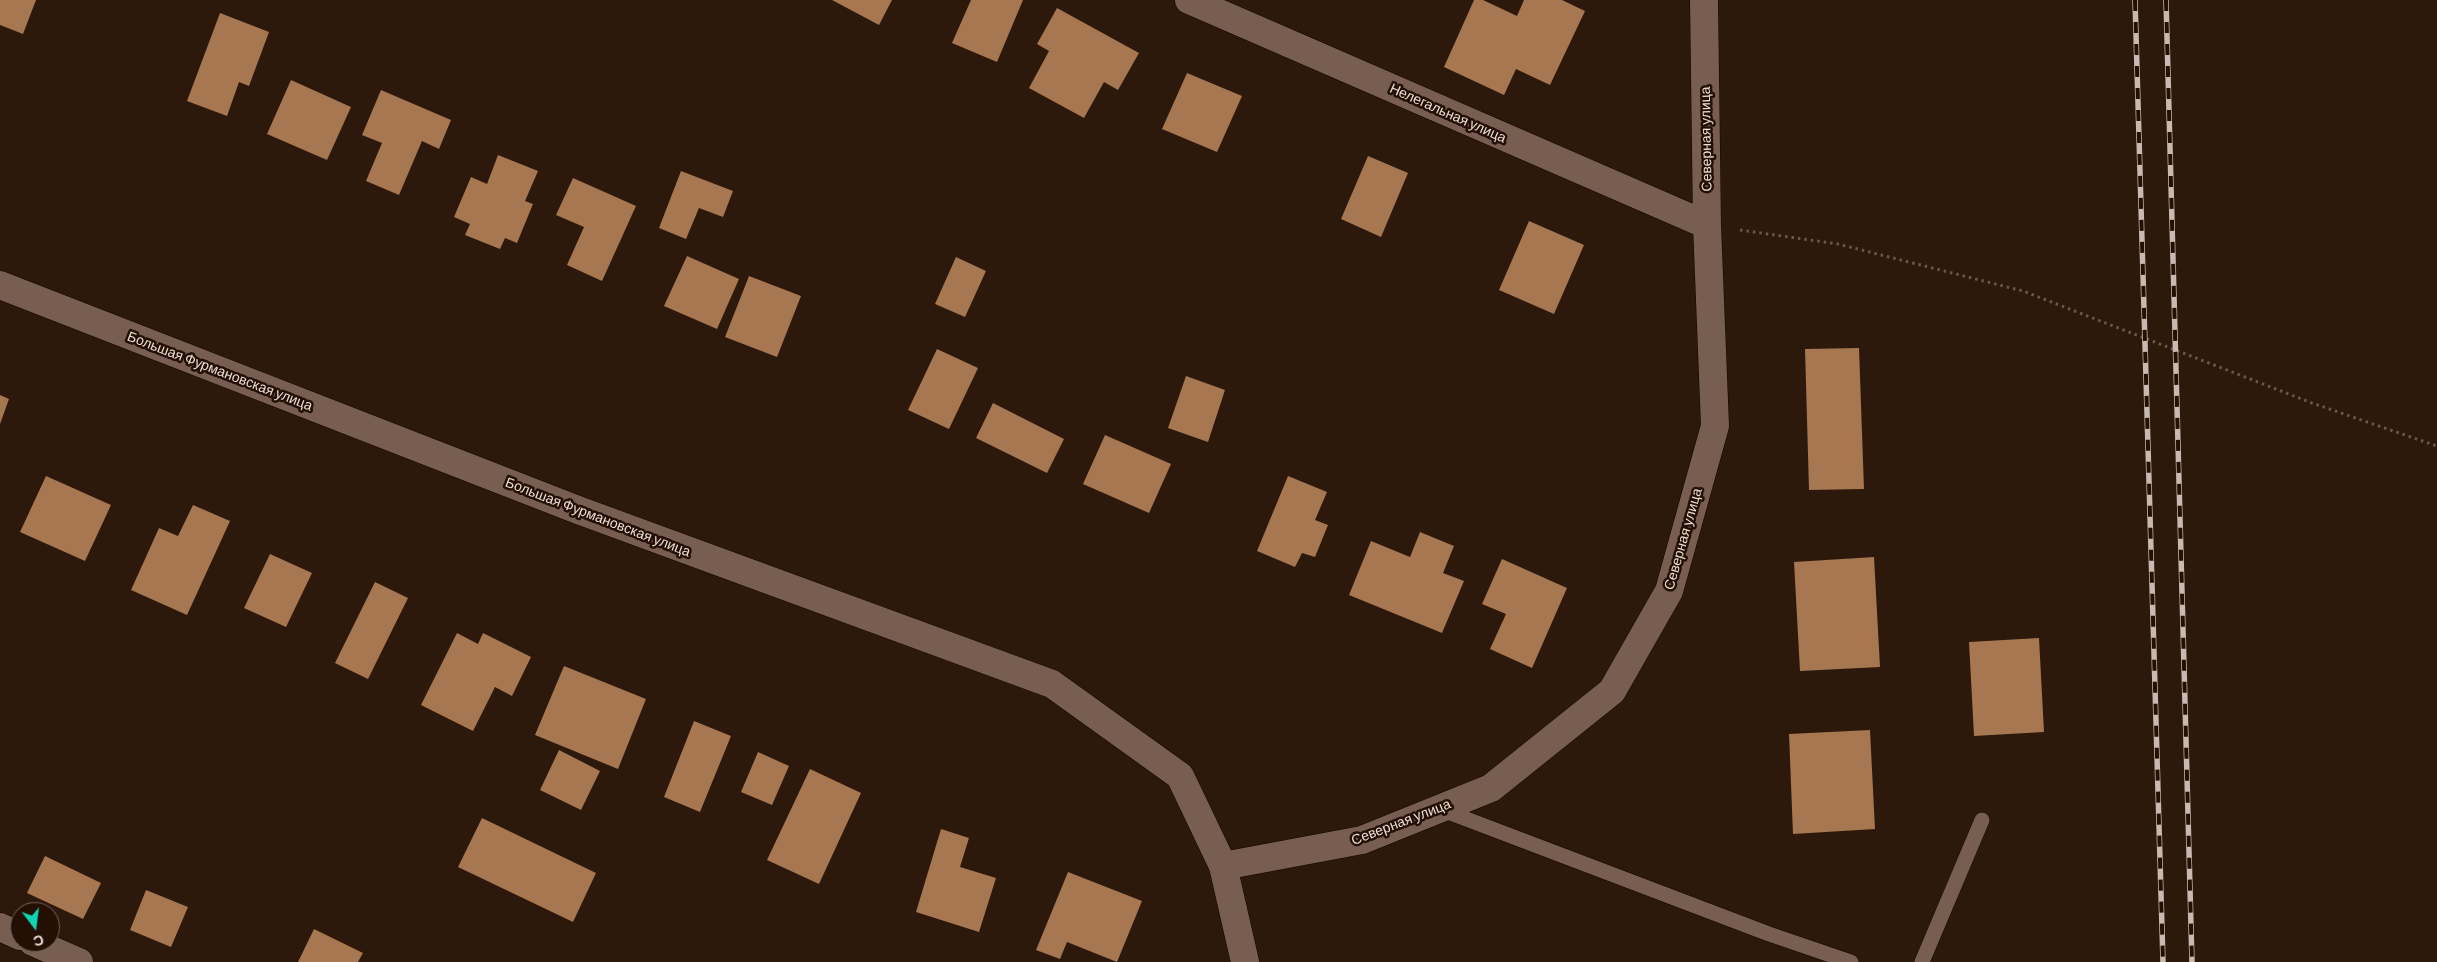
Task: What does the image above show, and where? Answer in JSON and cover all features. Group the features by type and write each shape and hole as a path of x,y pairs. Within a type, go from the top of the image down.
{"street":[{"name":"Нелегальная улица","path":"1189,0 1707,225"},
{"name":"Северная улица","path":"1223,866 1362,840 1491,788 1612,691 1669,591 1715,426 1707,225 1704,0"},
{"name":"Большая Фурмановская улица","path":"0,285 578,510 1052,684 1180,776 1223,866"},
{"path":"1223,866 1245,962"},
{"path":"56,952 79,962"}],"lane":[{"path":"1438,809 1769,934 1851,962"},
{"path":"1922,962 1982,820"}],"path":[{"path":"1707,225 1838,244 2023,291 2312,403 2437,446"}],"building":[{"path":"0,0 36,0 23,34 0,25"},
{"path":"832,0 892,0 879,25"},
{"path":"971,0 1023,0 997,62 952,43"},
{"path":"1474,0 1483,0 1517,16 1524,0 1562,0 1585,11 1550,85 1516,69 1504,95 1444,67"},
{"path":"1057,8 1139,53 1118,90 1104,82 1084,118 1029,88 1049,51 1037,44"},
{"path":"220,13 269,32 249,86 239,82 227,116 187,101"},
{"path":"1187,73 1242,96 1217,152 1162,129"},
{"path":"291,80 351,107 327,160 267,134"},
{"path":"381,90 451,120 439,149 422,141 399,195 366,181 382,143 362,135"},
{"path":"498,155 538,171 525,201 533,204 517,243 505,238 500,249 465,235 470,224 454,217 471,177 487,184"},
{"path":"1368,156 1408,173 1381,237 1341,219"},
{"path":"681,171 733,191 723,217 699,208 686,239 659,228"},
{"path":"573,178 636,206 602,281 567,265 584,227 556,215"},
{"path":"1529,221 1584,245 1554,314 1499,290"},
{"path":"687,256 739,279 717,329 664,306"},
{"path":"956,257 986,271 965,317 935,304"},
{"path":"749,276 801,296 777,357 725,337"},
{"path":"1859,348 1864,489 1809,490 1805,349"},
{"path":"937,349 978,368 949,429 908,410"},
{"path":"1186,376 1225,390 1208,442 1168,428"},
{"path":"0,395 9,399 0,424"},
{"path":"993,403 1064,439 1047,473 976,438"},
{"path":"1105,435 1171,464 1149,513 1083,484"},
{"path":"46,476 111,505 85,561 20,532"},
{"path":"1288,476 1327,492 1315,520 1328,525 1315,557 1302,553 1295,567 1257,551"},
{"path":"193,505 230,521 187,615 131,590 159,528 178,536"},
{"path":"1420,532 1454,546 1443,573 1464,581 1442,633 1349,595 1371,541 1410,557"},
{"path":"270,554 312,573 286,627 244,608"},
{"path":"1874,557 1880,667 1800,671 1794,562"},
{"path":"1502,559 1567,588 1532,668 1490,649 1506,614 1482,604"},
{"path":"375,582 408,598 368,679 335,663"},
{"path":"457,633 478,644 483,633 531,657 512,696 495,687 473,731 421,705"},
{"path":"2039,638 2044,732 1974,736 1969,642"},
{"path":"564,666 646,699 618,769 535,735"},
{"path":"694,721 731,736 700,812 664,797"},
{"path":"1870,730 1875,829 1793,834 1789,734"},
{"path":"559,750 600,771 581,810 540,790"},
{"path":"758,752 789,766 772,805 741,792"},
{"path":"810,769 861,793 819,884 767,860"},
{"path":"482,818 596,873 573,922 458,867"},
{"path":"941,829 969,838 960,867 996,878 979,932 916,912"},
{"path":"45,856 101,883 83,919 60,908 60,902 46,902 27,893"},
{"path":"1068,872 1142,901 1117,962 1067,942 1060,959 1036,950"},
{"path":"146,890 188,907 171,947 130,930"},
{"path":"314,929 363,953 358,962 298,962"}],"railway":[{"path":"2135,0 2163,962"},
{"path":"2166,0 2192,962"}]}
